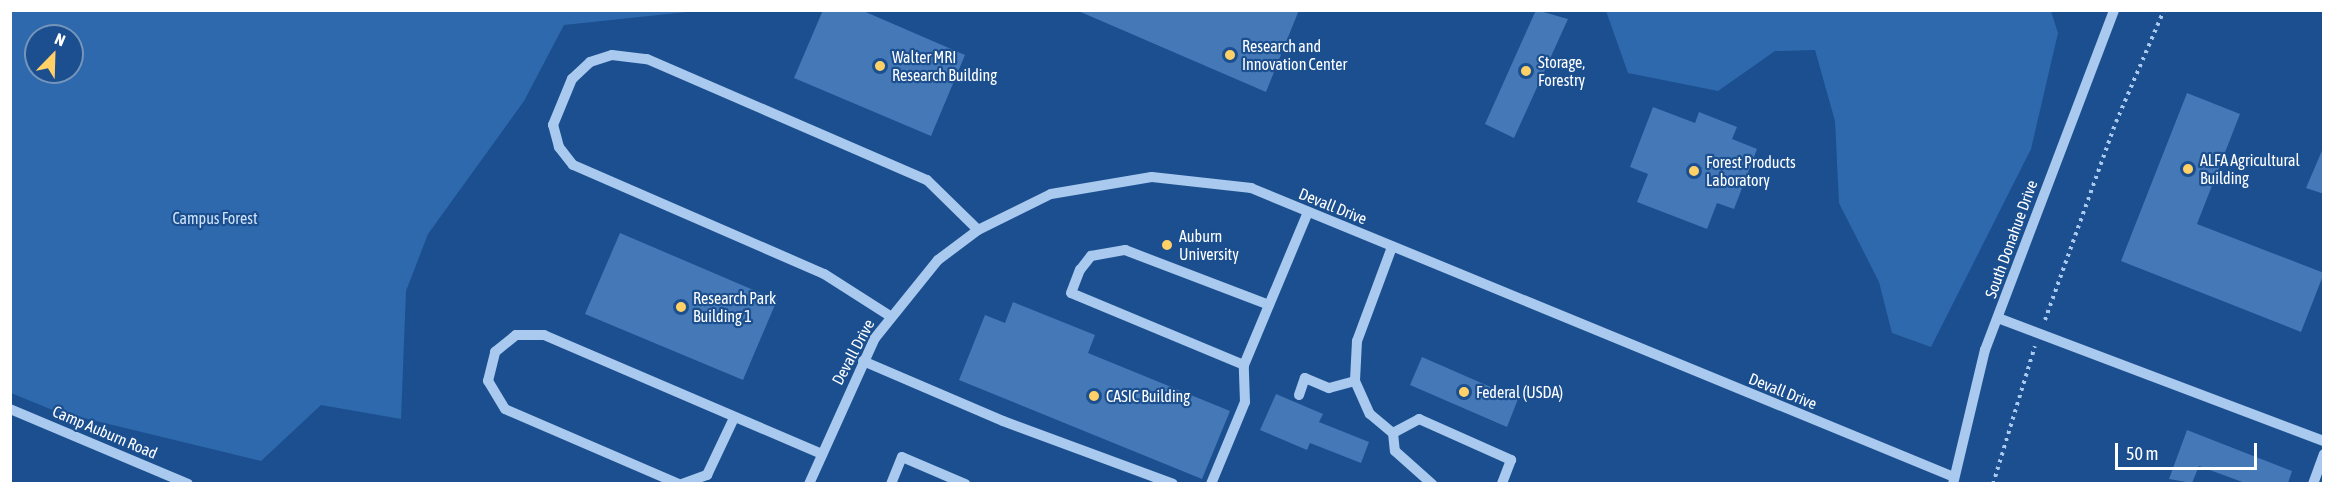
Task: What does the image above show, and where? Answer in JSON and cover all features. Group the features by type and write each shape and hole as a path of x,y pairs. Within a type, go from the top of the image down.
{"street":[{"name":"South Donahue Drive","path":"1954,480 1968,409 1998,318 2114,10"},
{"path":"890,316 824,274 573,165 559,147 554,125 572,79 590,62 612,55 647,59 927,180 978,230"},
{"name":"Devall Drive","path":"809,483 863,361 890,316 938,260 978,230 1073,187 1152,177 1251,188 1954,480"},
{"path":"1211,483 1245,402 1244,365 1308,212"},
{"path":"1392,247 1357,340 1355,381 1370,414 1393,433 1395,451 1432,483"},
{"path":"1244,365 1071,293 1080,270 1091,256 1125,250 1269,305"},
{"path":"1998,318 2324,441"},
{"path":"734,418 706,475 681,483 505,409 488,381 495,352 516,335 544,335 822,454"},
{"path":"863,361 1003,421 1173,483"},
{"path":"1299,395 1305,378 1329,388 1355,381"},
{"name":"Camp Auburn Road","path":"10,409 188,483"},
{"path":"1393,433 1419,419 1511,460 1502,483"},
{"path":"2313,483 2324,454"},
{"path":"891,483 903,457 965,483"}],"path":[{"path":"2043,326 2116,122 2164,10"},
{"path":"1993,483 2036,343"}],"green space":[{"name":"Campus Forest","path":"11,10 696,11 564,25 524,101 428,234 406,291 401,419 321,405 261,461 55,411 11,393"},
{"path":"1606,11 2051,11 2058,33 2031,149 1931,347 1892,333 1879,282 1839,203 1835,121 1815,50 1775,51 1718,91 1628,73"}],"building":[{"name":"Walter MRI Research Building","path":"823,10 861,10 965,55 931,136 794,78"},
{"name":"Research and Innovation Center","path":"1076,10 1299,10 1266,92"},
{"name":"Storage, Forestry","path":"1536,10 1568,19 1514,138 1485,124"},
{"name":"ALFA Agricultural Building","path":"2187,93 2240,114 2197,224 2324,273 2301,332 2121,261"},
{"name":"Forest Products Laboratory","path":"1653,107 1695,123 1699,112 1737,127 1732,139 1757,149 1734,209 1717,203 1707,229 1637,202 1648,174 1630,167"},
{"path":"2324,146 2324,194 2306,188"},
{"name":"Research Park Building 1","path":"620,233 777,300 743,380 585,314"},
{"name":"CASIC Building","path":"1013,302 1095,335 1088,353 1230,411 1202,479 959,380 985,315 1005,323"},
{"name":"Federal (USDA)","path":"1422,357 1518,399 1507,427 1410,385"},
{"path":"1276,394 1323,414 1319,422 1369,442 1361,463 1310,443 1307,450 1260,430"},
{"path":"2187,430 2292,471 2288,483 2245,483 2199,466 2192,483 2169,479"}],"place":[{"name":"Research and Innovation Center","path":"1230,55"},
{"name":"Walter MRI Research Building","path":"880,66"},
{"name":"Storage, Forestry","path":"1526,71"},
{"name":"ALFA Agricultural Building","path":"2188,169"},
{"name":"Forest Products Laboratory","path":"1694,171"},
{"name":"Auburn University","path":"1167,245"},
{"name":"Research Park Building 1","path":"681,307"},
{"name":"Federal (USDA)","path":"1464,392"},
{"name":"CASIC Building","path":"1094,396"}]}
